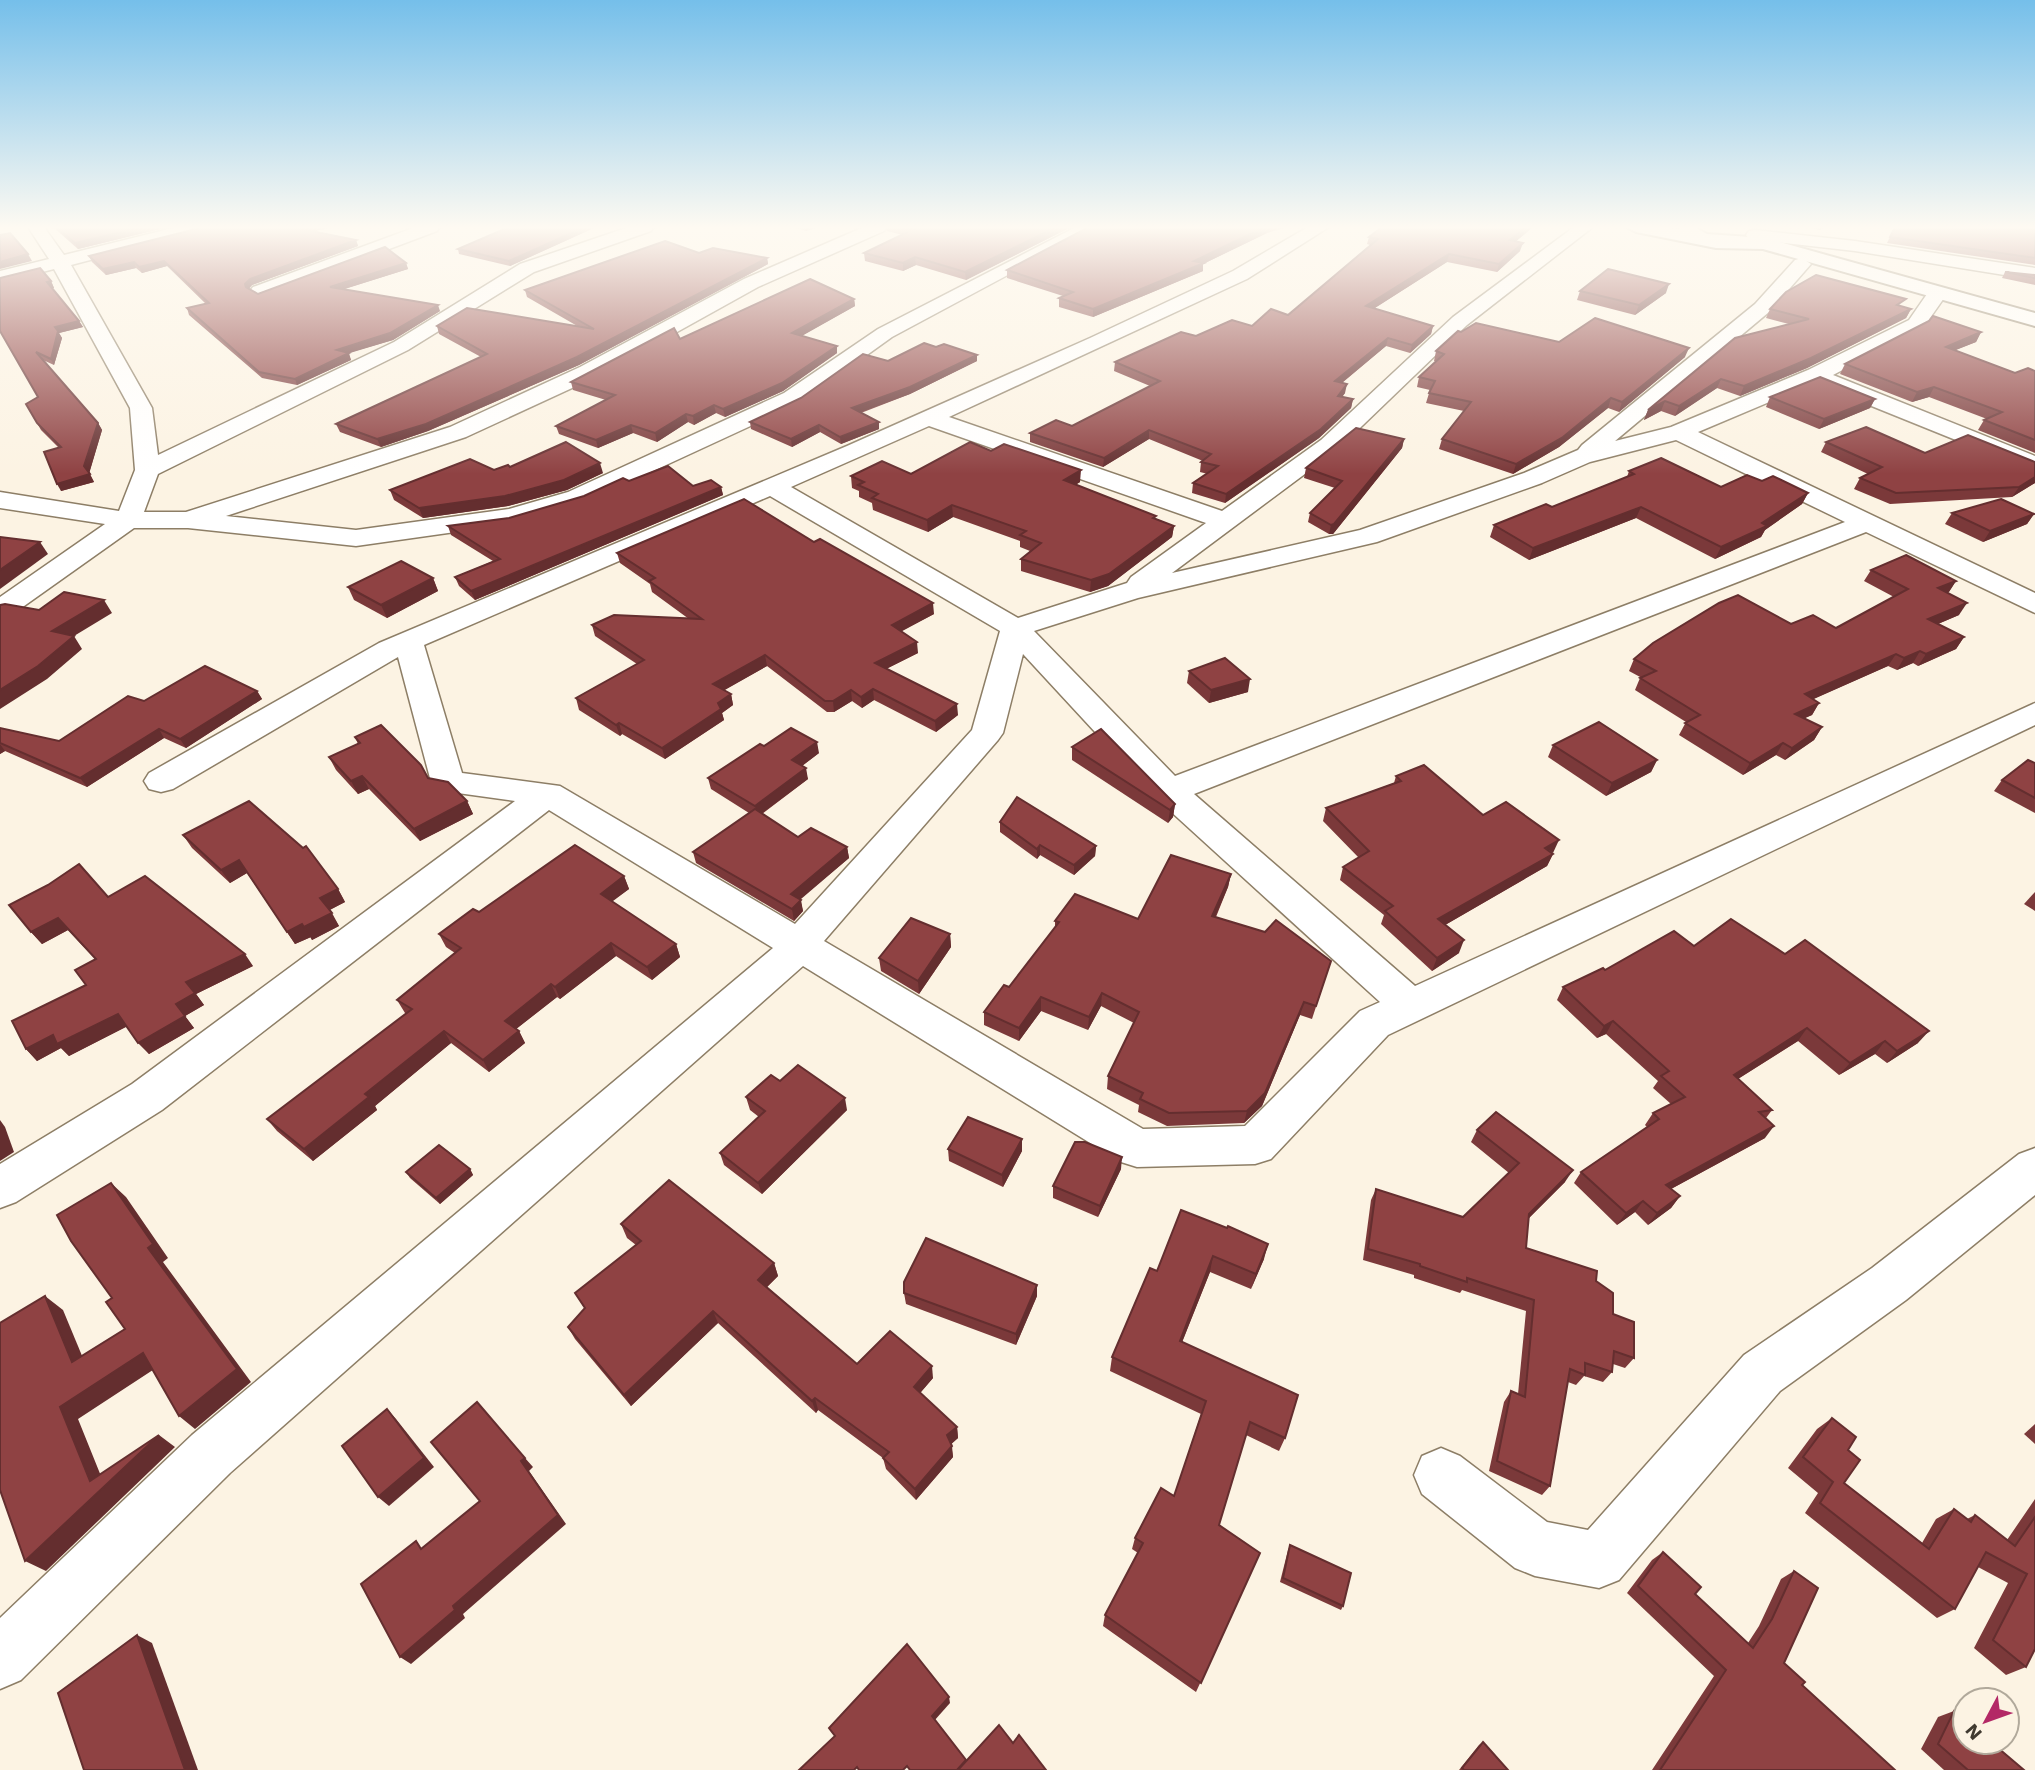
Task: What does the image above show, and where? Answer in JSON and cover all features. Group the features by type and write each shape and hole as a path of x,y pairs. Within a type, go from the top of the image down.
{"street":[{"path":"0,610 128,520 147,470 141,408 87,310"},
{"path":"147,470 401,346 460,310"},
{"path":"188,520 458,432 588,372 702,310"},
{"path":"0,500 128,520 188,520 356,538 511,516 577,497 792,398 885,332 928,310"},
{"path":"161,782 390,649 928,418 1165,310"},
{"path":"1130,591 1329,445 1475,310"},
{"path":"1581,457 1760,310"},
{"path":"1015,628 1130,591 1368,536 1534,478 1581,457 1679,432 1816,375 1916,324 1926,310"},
{"path":"1971,310 2035,330"},
{"path":"1999,310 2035,320"},
{"path":"1816,375 2035,465"},
{"path":"928,418 1225,521"},
{"path":"1679,432 2035,604"},
{"path":"771,486 1015,628 1169,791 1410,1005"},
{"path":"1169,791 1869,522"},
{"path":"0,1659 211,1454 779,967 987,733 1015,628"},
{"path":"408,641 448,782 548,794 1137,1148 1255,1145 1374,1023 2035,713"},
{"path":"0,1188 147,1097 548,794"},
{"path":"1440,1475 1535,1548 1599,1560 1762,1374 1889,1284 2035,1168"}],"building":[{"path":"0,310 70,310 79,321 55,327 58,331 51,359 36,352 98,423 84,466 90,474 57,484 44,452 61,447 37,423 26,404 38,397 0,331"},
{"path":"189,310 430,310 390,333 337,350 349,353 295,379 259,372"},
{"path":"464,310 594,329 560,310 668,310 577,357 426,424 377,439 336,424 487,354 437,326"},
{"path":"744,310 835,310 792,333 837,346 782,383 723,409 714,405 693,416 686,414 655,433 631,425 596,440 556,426 615,395 571,382 674,328 680,339"},
{"path":"1270,310 1288,315 1294,310 1378,310 1433,326 1412,345 1388,338 1335,381 1347,384 1338,396 1353,399 1321,429 1226,494 1193,483 1218,466 1201,462 1211,454 1149,430 1104,458 1030,433 1056,420 1072,426 1160,381 1115,362 1181,332 1196,336 1232,320 1252,326"},
{"path":"1772,310 1910,310 1811,358 1744,386 1721,379 1679,406 1665,401 1648,410 1735,338 1809,319"},
{"path":"1933,316 1981,332 1946,347 2015,373 2028,368 2035,371 2035,440 1984,420 2002,412 1934,387 1917,392 1845,364 1929,321"},
{"path":"1595,318 1689,348 1622,402 1611,398 1563,437 1516,464 1442,439 1471,402 1429,393 1435,381 1419,377 1444,354 1436,351 1458,331 1461,332 1476,323 1559,342"},
{"path":"924,343 936,347 944,344 977,355 910,387 852,408 879,422 840,437 819,425 791,439 750,422 801,398 863,354 888,361"},
{"path":"1820,377 1875,399 1824,419 1770,397"},
{"path":"1866,427 1925,453 1968,435 2035,462 2035,477 2019,487 1896,493 1860,478 1882,467 1826,442"},
{"path":"1356,428 1404,439 1331,525 1310,513 1342,481 1306,468"},
{"path":"566,442 600,463 564,480 505,496 419,508 390,490 470,459 494,470 508,465 510,467"},
{"path":"970,442 991,451 1004,444 1081,470 1064,480 1156,516 1153,518 1174,526 1109,574 1091,580 1021,559 1041,543 1020,535 1026,531 952,505 927,520 872,498 878,494 858,485 864,482 851,476 882,461 911,474"},
{"path":"1661,458 1721,487 1747,475 1762,481 1773,476 1808,493 1762,523 1767,526 1721,547 1641,507 1533,548 1494,525 1546,504 1552,507 1634,474 1629,471"},
{"path":"668,466 693,486 711,480 721,487 471,591 455,577 500,559 448,526 509,518 584,496 623,478 629,481"},
{"path":"744,499 814,542 820,539 933,603 892,625 917,642 875,663 957,704 935,721 873,689 861,697 851,690 833,701 825,701 765,655 713,684 731,694 718,703 721,709 662,748 619,723 616,725 576,698 644,660 592,625 614,615 702,619 649,581 655,578 617,553"},
{"path":"2001,499 2034,514 1990,531 1952,513"},
{"path":"0,537 40,542 0,570"},
{"path":"1906,555 1956,581 1938,588 1967,603 1928,619 1964,637 1926,654 1920,651 1904,658 1896,654 1805,694 1819,703 1795,714 1822,727 1792,748 1783,743 1750,763 1685,723 1700,715 1640,678 1656,671 1634,659 1653,643 1719,603 1738,595 1791,624 1813,615 1836,628 1908,589 1871,570"},
{"path":"401,561 433,578 381,605 348,587"},
{"path":"64,592 104,600 52,631 74,636 38,666 0,690 0,605 39,610"},
{"path":"1225,658 1250,679 1211,690 1189,671"},
{"path":"205,666 257,691 180,739 159,729 80,778 0,743 0,728 59,741 128,696 144,701"},
{"path":"1599,722 1657,760 1612,783 1553,745"},
{"path":"381,725 421,765 428,778 448,782 467,801 414,829 362,776 351,781 329,757 360,743 355,737"},
{"path":"791,728 817,742 792,760 806,768 755,806 708,778 760,744 764,746"},
{"path":"1101,729 1175,804 1170,810 1072,747"},
{"path":"2028,760 2035,763 2035,798 2002,780"},
{"path":"1424,765 1483,815 1506,802 1559,840 1545,848 1553,854 1438,919 1464,940 1437,958 1385,911 1393,906 1343,867 1369,851 1326,808 1401,781 1396,776"},
{"path":"1017,797 1096,846 1074,865 1040,845 1037,849 1000,822"},
{"path":"249,801 303,848 306,846 338,889 320,898 332,913 287,932 239,860 221,870 183,835"},
{"path":"755,809 798,837 811,828 847,847 791,894 801,900 792,909 693,852"},
{"path":"575,845 624,876 601,894 676,944 647,967 611,943 555,987 551,984 505,1021 519,1031 483,1060 444,1031 365,1094 369,1097 304,1149 267,1119 412,1009 397,1000 461,948 439,934 473,909 479,912"},
{"path":"1171,855 1231,874 1212,916 1265,932 1276,920 1331,961 1316,1006 1304,1002 1265,1093 1247,1111 1169,1113 1140,1099 1143,1093 1108,1076 1139,1012 1102,993 1089,1017 1041,997 1019,1028 984,1012 1004,985 1009,987 1059,922 1055,921 1075,894 1138,919"},
{"path":"79,864 108,897 145,876 245,954 186,982 195,993 176,1004 185,1016 138,1043 118,1014 57,1044 53,1035 26,1049 12,1021 86,985 75,970 96,959 58,918 31,932 9,905 48,885"},
{"path":"911,918 950,934 918,981 879,958"},
{"path":"1731,919 1785,954 1805,940 1929,1031 1897,1051 1885,1041 1850,1063 1807,1028 1734,1075 1772,1110 1759,1112 1774,1126 1666,1185 1680,1196 1657,1213 1643,1201 1626,1213 1581,1172 1659,1119 1653,1113 1685,1097 1661,1076 1669,1071 1613,1021 1604,1026 1563,987 1603,968 1605,970 1674,931 1694,946"},
{"path":"798,1065 845,1098 758,1183 720,1153 765,1111 746,1097 771,1075 780,1081"},
{"path":"1496,1112 1573,1170 1529,1214 1526,1248 1597,1271 1596,1281 1613,1293 1613,1314 1634,1322 1634,1358 1614,1351 1612,1372 1585,1363 1585,1375 1570,1369 1550,1486 1497,1461 1511,1391 1525,1397 1534,1300 1467,1278 1467,1282 1420,1264 1368,1249 1376,1189 1463,1217 1519,1163 1477,1130"},
{"path":"968,1117 1022,1139 1002,1175 948,1149"},
{"path":"1075,1142 1085,1142 1122,1157 1100,1206 1053,1186"},
{"path":"439,1145 470,1169 436,1198 406,1172"},
{"path":"669,1180 774,1263 758,1280 857,1364 890,1331 932,1366 914,1387 957,1427 947,1435 952,1446 915,1489 883,1458 889,1452 815,1398 812,1401 713,1311 624,1395 568,1327 585,1308 575,1293 641,1241 621,1224"},
{"path":"111,1183 153,1244 148,1248 237,1369 179,1416 143,1353 60,1407 90,1481 159,1435 25,1561 0,1490 0,1323 45,1296 72,1362 125,1329 106,1302 112,1298 71,1241 57,1215"},
{"path":"1181,1210 1227,1228 1228,1226 1268,1244 1256,1274 1213,1256 1180,1341 1298,1395 1285,1438 1250,1422 1219,1525 1260,1553 1201,1683 1105,1615 1143,1543 1135,1538 1161,1488 1174,1496 1206,1401 1112,1357 1150,1268 1157,1271"},
{"path":"926,1238 1037,1285 1016,1334 904,1293 904,1282"},
{"path":"477,1402 525,1458 521,1461 558,1515 453,1606 455,1610 400,1657 361,1584 416,1541 421,1549 480,1501 431,1442"},
{"path":"387,1409 424,1458 378,1497 342,1446"},
{"path":"1832,1418 1856,1437 1848,1450 1860,1460 1844,1483 1929,1549 1954,1509 1971,1522 1975,1515 2015,1546 2035,1517 2035,1649 2026,1667 1993,1640 2027,1574 1986,1552 1955,1609 1820,1503 1833,1482 1803,1457"},
{"path":"1290,1545 1351,1573 1343,1606 1283,1578"},
{"path":"1663,1552 1701,1587 1695,1594 1753,1648 1772,1619 1794,1571 1818,1588 1784,1663 1805,1682 1802,1685 1895,1770 1660,1770 1726,1670 1638,1586"},
{"path":"137,1635 185,1770 84,1770 58,1693"},
{"path":"907,1644 949,1697 932,1716 966,1760 957,1770 910,1770 907,1766 903,1770 859,1770 857,1767 854,1770 799,1770 835,1736 829,1728"},
{"path":"1951,1717 1951,1755 1938,1744"},
{"path":"999,1725 1013,1743 1019,1735 1046,1770 958,1770"},
{"path":"1483,1742 1508,1770 1462,1768"},
{"path":"1952,1756 2008,1756 2024,1770 1968,1770"}]}
